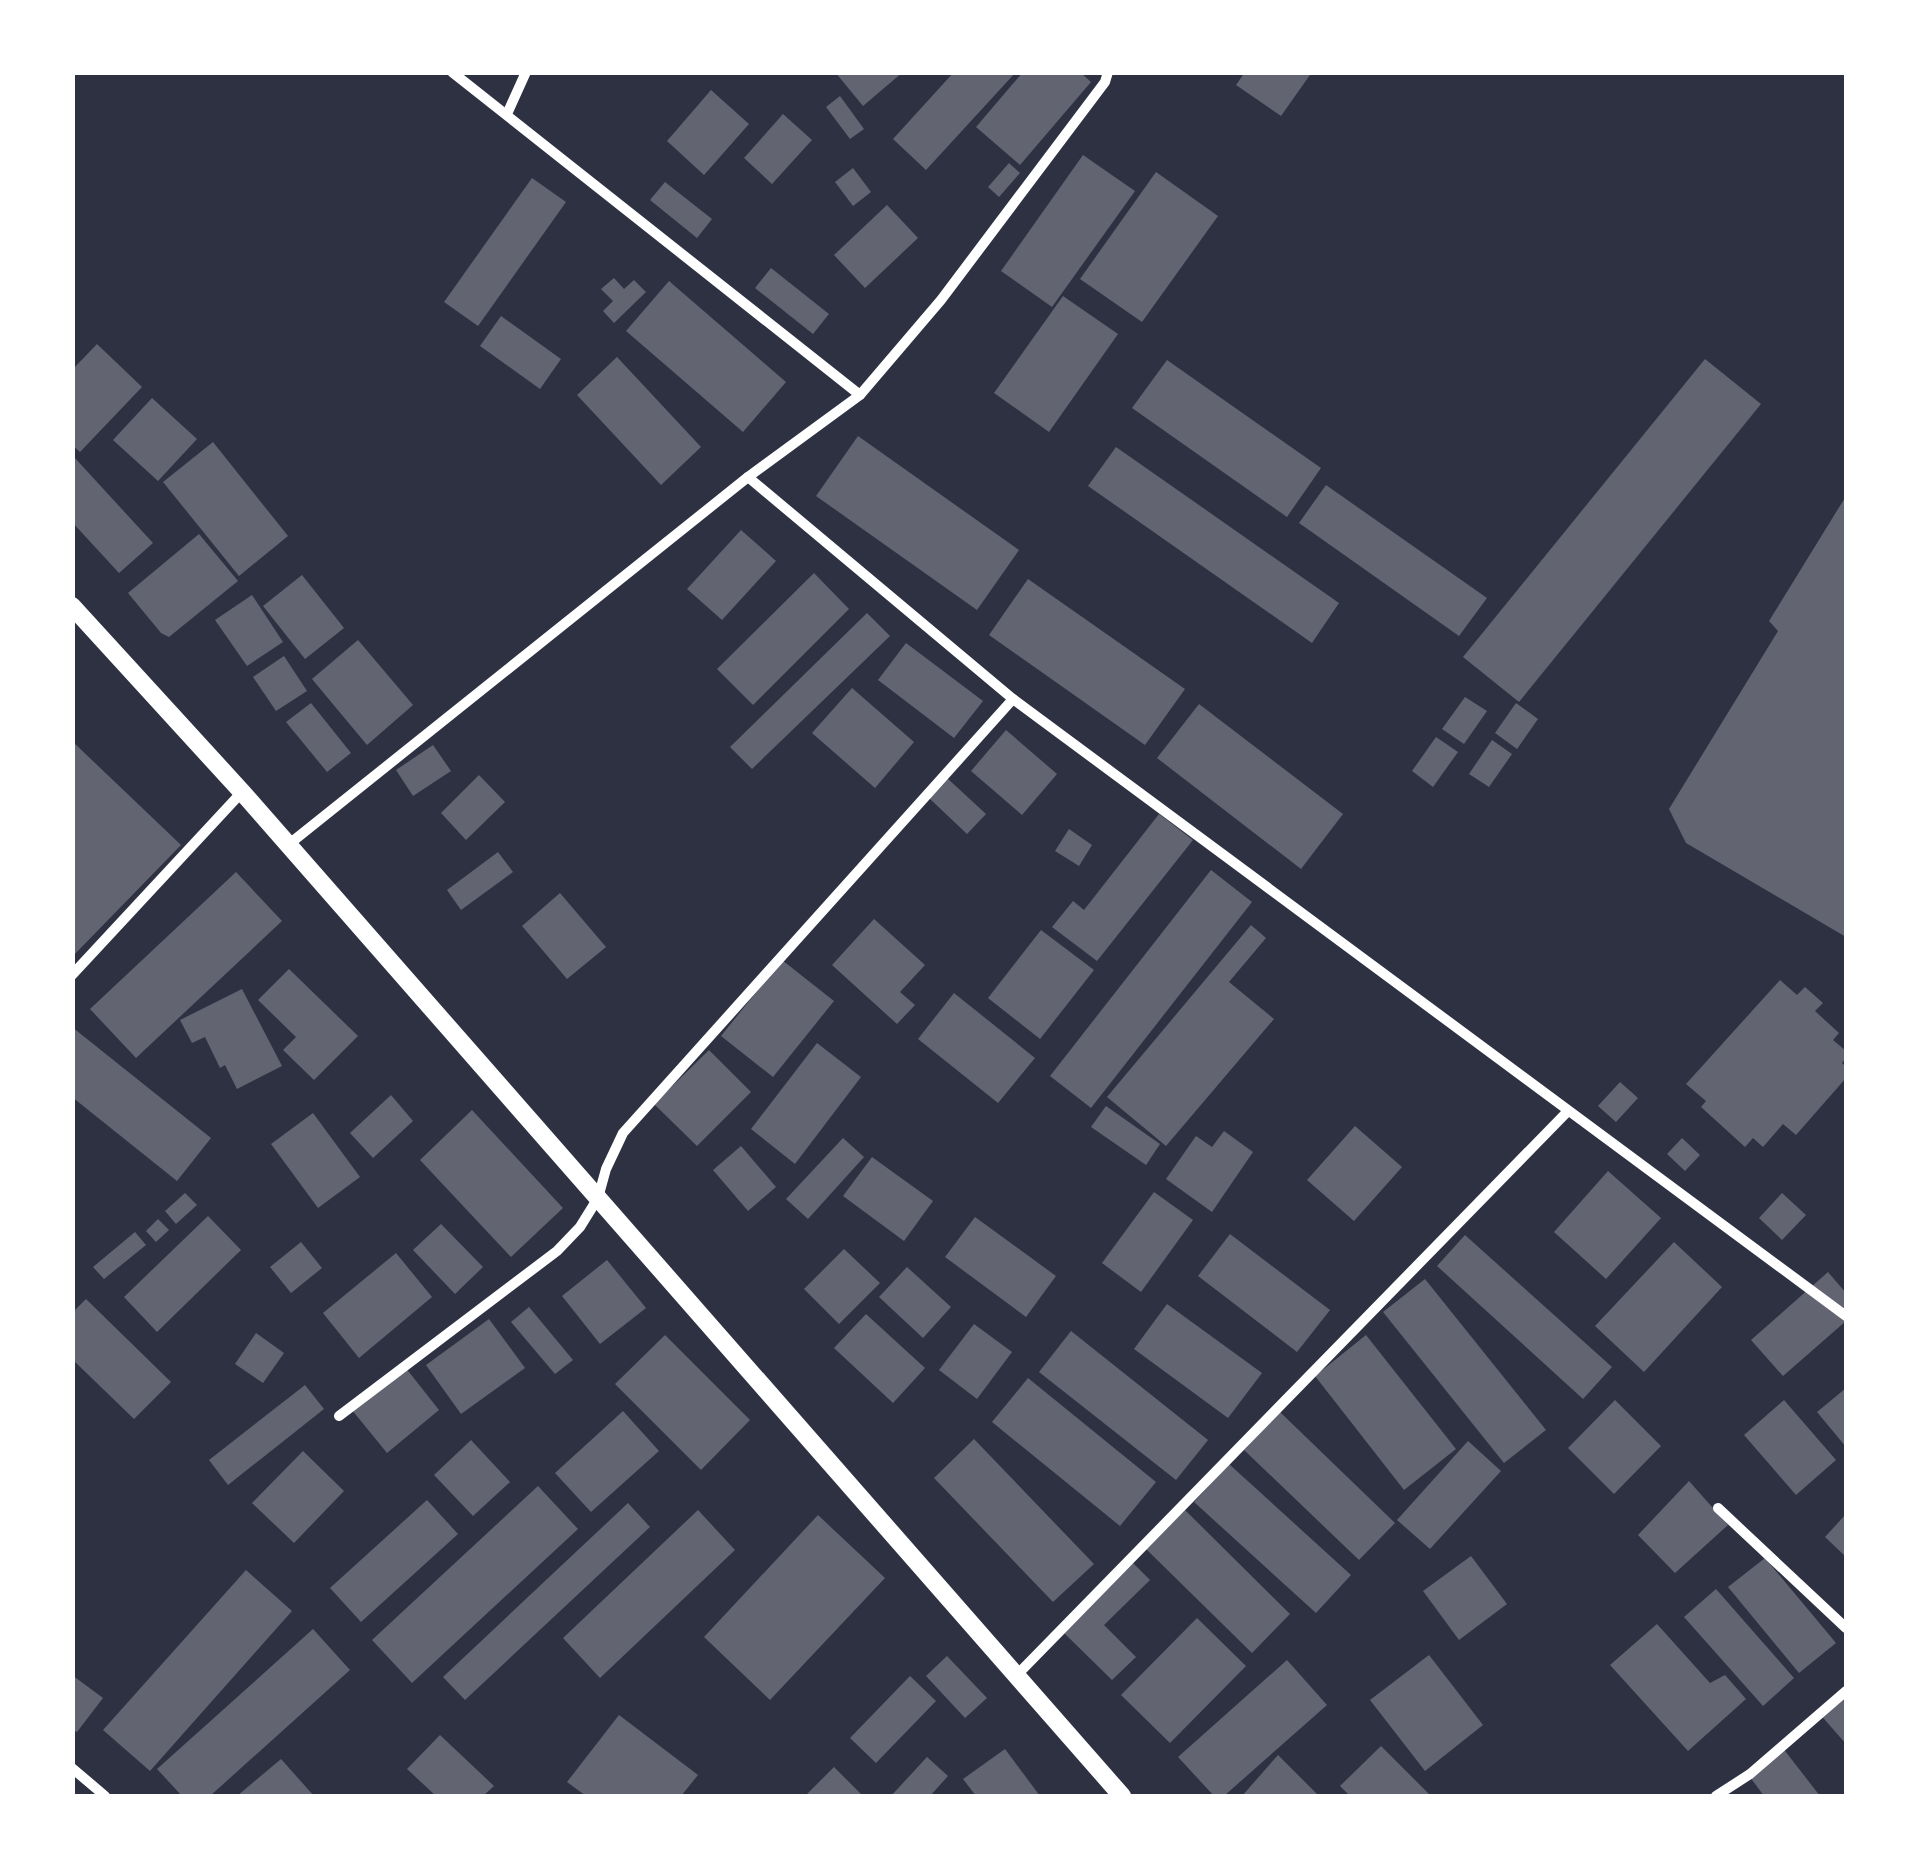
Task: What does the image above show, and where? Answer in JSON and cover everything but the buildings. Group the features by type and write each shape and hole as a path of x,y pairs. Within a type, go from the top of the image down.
{"street":[{"path":"452,72 860,394"},
{"path":"507,114 526,72"},
{"path":"288,845 748,477 860,394 941,300 1105,82 1108,72"},
{"path":"748,477 1014,700 1846,1316"},
{"path":"72,606 242,792 1122,1796"},
{"path":"338,1416 556,1250 580,1227 598,1198 623,1133 1014,700"},
{"path":"72,974 242,792"},
{"path":"1016,1676 1568,1111"},
{"path":"1718,1508 1846,1628"},
{"path":"1716,1796 1750,1774 1846,1691"},
{"path":"72,1768 105,1796"}]}
